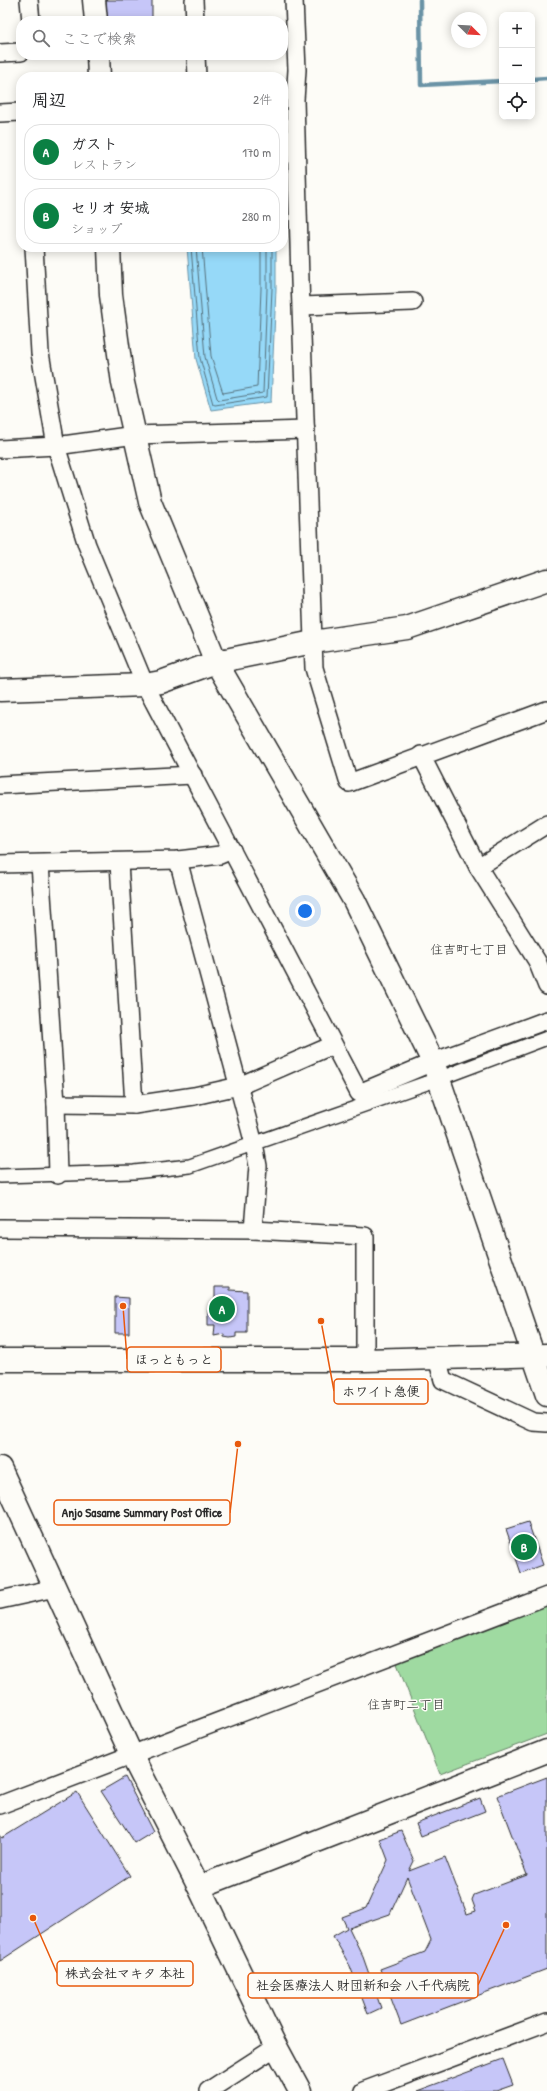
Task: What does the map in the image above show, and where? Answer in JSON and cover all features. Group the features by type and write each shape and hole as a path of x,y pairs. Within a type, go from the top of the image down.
{"street":[{"path":"29,0 31,16"},
{"path":"94,0 96,16"},
{"path":"194,0 195,16"},
{"path":"294,0 297,70 289,100 302,306 314,668 349,783 547,710"},
{"path":"0,53 16,52"},
{"path":"98,60 99,72"},
{"path":"196,60 197,72"},
{"path":"0,112 16,112"},
{"path":"34,252 40,354 56,446 87,545 145,684 359,1093 547,1038"},
{"path":"109,252 116,339 123,384 150,502 171,557 216,662 354,900 435,1071 541,1355 547,1395"},
{"path":"302,306 413,302"},
{"path":"0,449 56,446 135,435 306,430"},
{"path":"0,690 145,684 161,682 216,662 313,642 407,628 547,580"},
{"path":"422,755 478,867 542,959 547,986"},
{"path":"0,785 193,775"},
{"path":"478,867 547,824"},
{"path":"0,864 119,863 178,860 220,855 232,850"},
{"path":"178,860 254,1144 258,1166 253,1230"},
{"path":"119,863 134,1105"},
{"path":"40,864 56,1104 58,1175"},
{"path":"0,1176 134,1172 190,1166 254,1144 435,1071 547,1020"},
{"path":"56,1104 134,1105 194,1096 239,1086 334,1044"},
{"path":"0,1228 253,1230 365,1236 365,1360"},
{"path":"0,1360 365,1360 541,1355"},
{"path":"437,1358 444,1380 533,1422 547,1422"},
{"path":"3,1480 55,1588 132,1756 199,1887 276,2047 300,2091"},
{"path":"0,1600 55,1588"},
{"path":"0,1805 132,1756 547,1596"},
{"path":"199,1887 547,1751"},
{"path":"363,2091 547,2022"},
{"path":"208,2091 276,2047"}],"green space":[{"path":"547,1602 547,1734 440,1774 396,1661"}],"water":[{"path":"187,252 276,252 276,289 271,402 211,410 196,359"}],"building":[{"path":"106,0 152,0 152,16 107,16"},
{"path":"215,1287 230,1287 230,1290 247,1291 247,1333 236,1333 236,1337 230,1338 224,1337 224,1334 214,1336 215,1325 208,1325 208,1309 215,1311"},
{"path":"115,1297 129,1298 129,1333 115,1333"},
{"path":"528,1522 543,1565 521,1573 506,1529"},
{"path":"125,1777 153,1832 135,1843 101,1791"},
{"path":"547,1777 547,1969 401,2025 380,1969 425,1952 431,1940 407,1877 390,1914 349,1928 363,1957 381,2008 368,2014 350,1966 333,1936 347,1928 342,1917 366,1908 388,1860 380,1839 401,1831 414,1861 409,1871 445,1857 467,1914 476,1911 472,1900 474,1895 527,1875 497,1796"},
{"path":"77,1792 130,1876 0,1961 0,1835 2,1838"},
{"path":"480,1798 485,1811 421,1836 416,1823"},
{"path":"503,2059 513,2085 496,2091 417,2091"}],"waterway":[{"path":"420,0 421,85 499,81"},
{"path":"535,79 547,78"}],"place":[{"name":"ほっともっと","path":"123,1306"},
{"name":"ガスト","path":"222,1309"},
{"name":"ホワイト急便","path":"321,1321"},
{"name":"Anjo Sasame Summary Post Office","path":"238,1444"},
{"name":"セリオ 安城","path":"524,1547"},
{"name":"株式会社マキタ 本社","path":"33,1918"},
{"name":"社会医療法人 財団新和会 八千代病院","path":"506,1925"}],"district":[{"name":"住吉町七丁目","path":"469,949"},
{"name":"住吉町二丁目","path":"406,1704"}]}
